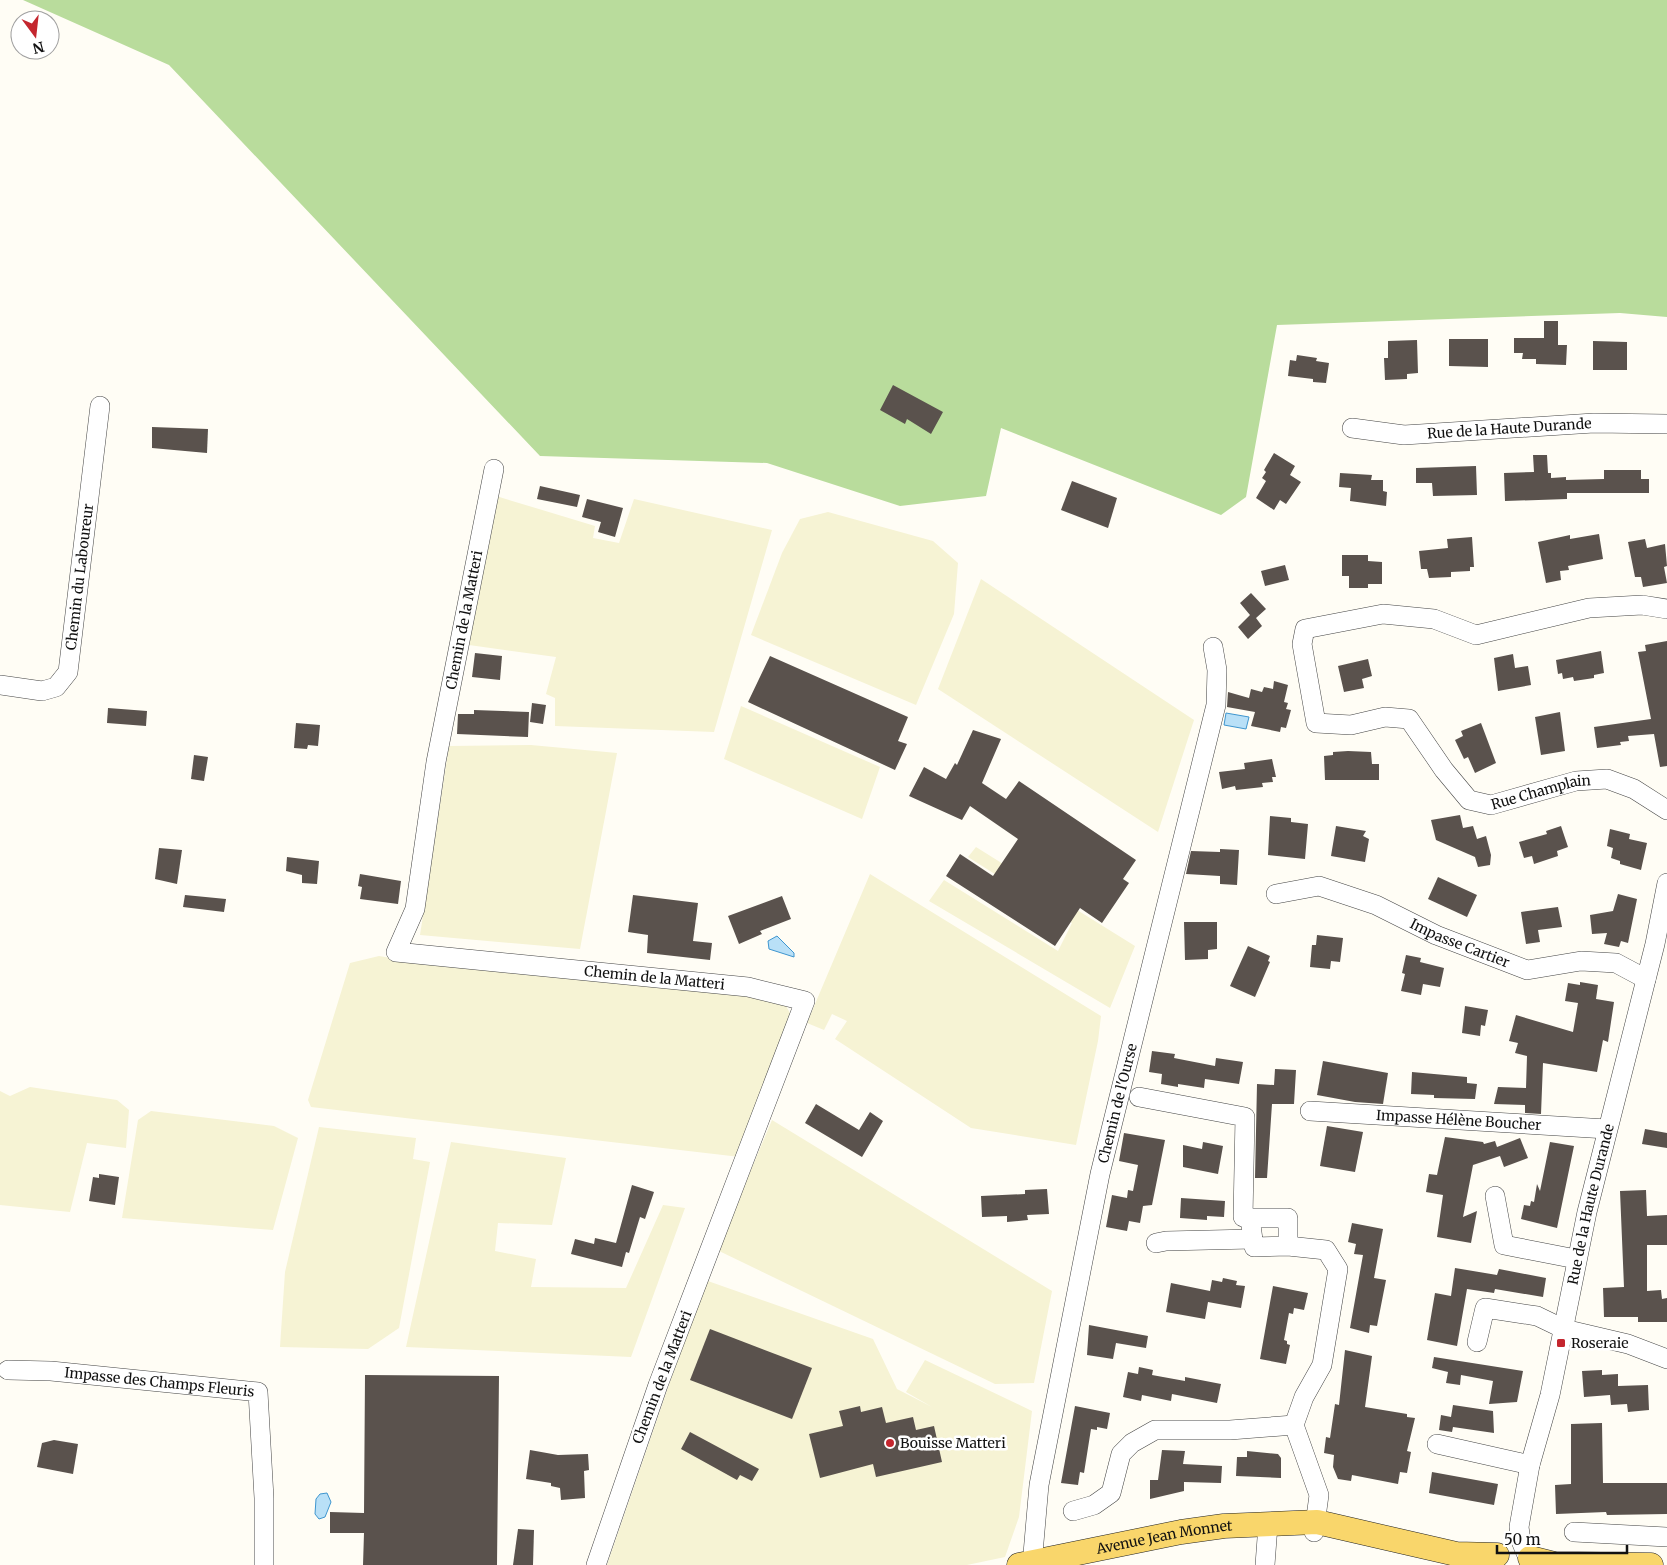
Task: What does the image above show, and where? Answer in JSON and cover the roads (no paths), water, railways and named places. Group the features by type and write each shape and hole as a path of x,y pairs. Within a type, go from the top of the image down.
{"main road":[{"name":"Avenue Jean Monnet","path":"1028,1564 1181,1532 1224,1526 1268,1525 1315,1527 1456,1554 1514,1558 1554,1564 1651,1565"},
{"name":"Avenue Jean Monnet","path":"1315,1527 1460,1565"}],"street":[{"name":"Chemin du Laboureur","path":"0,685 42,691 56,687 68,672 100,406"},
{"name":"Rue de la Haute Durande","path":"1352,428 1404,435 1594,423 1667,424"},
{"name":"Chemin de la Matteri","path":"494,469 436,762 415,909 396,952 748,987 804,1001 658,1385 596,1565"},
{"name":"Rue Champlain","path":"1667,609 1642,605 1589,608 1476,635 1434,619 1383,614 1304,629 1302,644 1316,723 1351,725 1385,717 1409,719 1444,770 1469,800 1491,805 1576,781 1607,779 1634,789 1667,810"},
{"name":"Chemin de l'Ourse","path":"1028,1564 1038,1485 1100,1174 1216,705 1218,670 1213,647"},
{"name":"Rue de la Haute Durande","path":"1514,1558 1521,1541 1519,1527 1530,1465 1550,1395 1576,1259 1607,1129 1646,979 1661,943 1667,883"},
{"name":"Impasse Cartier","path":"1276,894 1319,886 1376,905 1436,935 1527,970 1581,961 1616,963 1646,979"},
{"path":"1139,1097 1245,1117 1243,1217 1288,1218 1288,1246"},
{"name":"Impasse Hélène Boucher","path":"1310,1112 1607,1129"},
{"path":"1495,1196 1504,1245 1576,1259"},
{"path":"1250,1218 1254,1247 1288,1246 1326,1250 1338,1269 1322,1365 1304,1397 1294,1425 1319,1496 1315,1527"},
{"path":"1156,1243 1166,1240 1252,1239"},
{"path":"1477,1342 1485,1308 1537,1316 1564,1329 1628,1344 1667,1359"},
{"name":"Impasse des Champs Fleuris","path":"8,1370 50,1371 258,1392 264,1498 264,1565"},
{"path":"1073,1511 1094,1505 1111,1493 1121,1454 1132,1443 1155,1430 1230,1430 1294,1425"},
{"path":"1437,1444 1530,1465"},
{"path":"1265,1565 1268,1525"},
{"path":"1574,1532 1667,1538"}],"water":[{"path":"1226,713 1249,717 1246,729 1224,725"},
{"path":"777,936 794,953 794,957 769,949 768,941"},
{"path":"327,1493 331,1502 325,1517 319,1519 315,1514 316,1499 320,1494"}],"place":[{"name":"Roseraie","path":"1561,1343"},
{"name":"Bouisse Matteri","path":"890,1443"}]}
